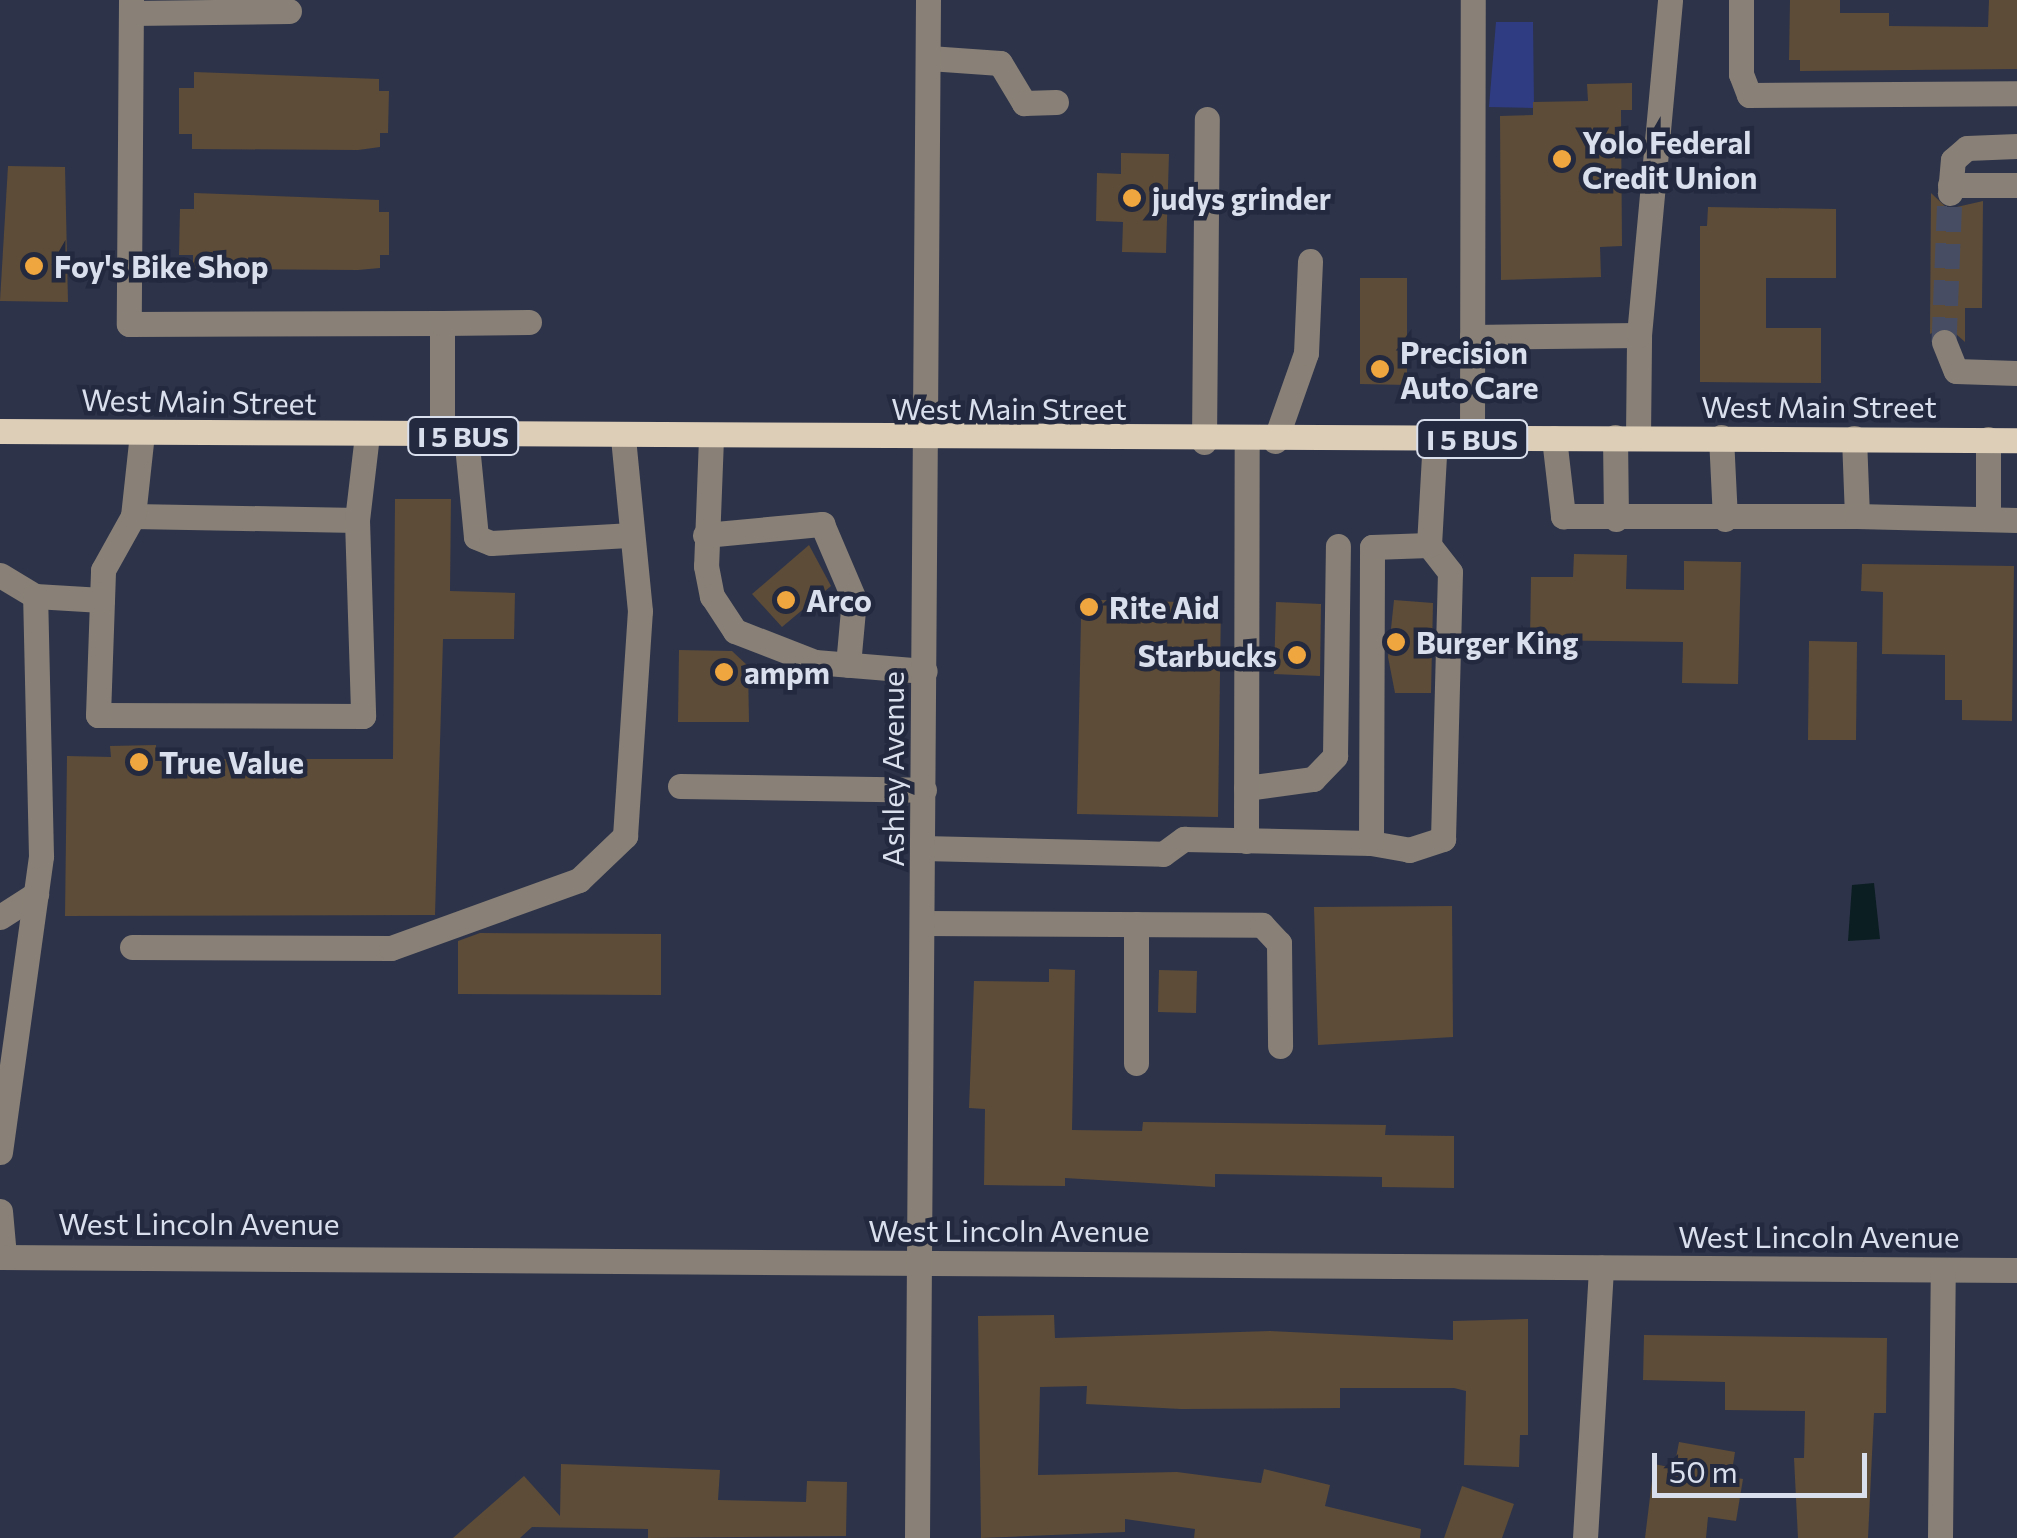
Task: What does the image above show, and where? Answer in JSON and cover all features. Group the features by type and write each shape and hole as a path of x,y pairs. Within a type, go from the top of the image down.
{"main road":[{"name":"West Main Street","path":"0,431 1204,442 1626,437 2017,440"}],"street":[{"name":"Ashley Avenue","path":"917,1538 928,0"},
{"path":"1472,439 1473,0"},
{"path":"1616,519 1639,335 1670,0"},
{"path":"1742,0 1740,74 1749,95 2017,93"},
{"path":"289,11 131,6 129,324 529,322"},
{"path":"929,58 1000,62 1024,102 1056,102"},
{"path":"1204,442 1207,119"},
{"path":"2017,146 1967,148 1953,160 1950,189 2017,185"},
{"path":"1274,441 1306,353 1310,261"},
{"path":"442,323 454,436 476,537 490,543 628,535"},
{"path":"1472,336 1639,335"},
{"path":"1944,342 1956,371 2017,373"},
{"path":"142,432 133,516 103,570 98,715 363,716 357,520 367,434"},
{"path":"132,947 390,948 579,880 625,836 640,611 628,535 623,437"},
{"path":"1721,437 1725,519"},
{"path":"711,438 705,535 712,596 735,632 774,652 848,665 925,671"},
{"path":"1554,438 1563,516 2017,520"},
{"path":"1854,438 1857,516"},
{"path":"923,848 1164,854 1184,839 1371,843 1409,850 1444,839 1450,572 1428,545 1435,439"},
{"path":"1988,439 1988,519"},
{"path":"1246,841 1247,442"},
{"path":"133,516 357,520"},
{"path":"705,535 822,524 854,599 848,665"},
{"path":"1371,843 1372,547 1428,545"},
{"path":"1246,788 1313,779 1334,756 1338,546"},
{"path":"0,575 34,596 102,600"},
{"path":"0,1152 17,1058 36,894 34,596"},
{"path":"680,786 924,790"},
{"path":"0,917 36,894"},
{"path":"923,924 1262,925 1279,943 1280,1046"},
{"path":"1136,924 1136,1063"},
{"path":"0,1029 17,1058"},
{"path":"0,1211 2,1257"},
{"name":"West Lincoln Avenue","path":"2,1257 2017,1270"},
{"path":"1585,1538 1601,1267"},
{"path":"1940,1538 1943,1270"}],"shaded area":[{"path":"1496,22 1533,22 1534,108 1489,107"},
{"path":"1874,883 1880,939 1848,941 1852,885"}],"building":[{"path":"1790,0 1840,0 1840,13 1889,13 1889,26 1988,27 1989,0 2017,0 2017,69 1800,71 1800,60 1789,60"},
{"path":"194,72 379,79 379,91 389,91 388,133 380,133 380,147 358,150 192,149 192,134 179,134 179,88 194,88"},
{"name":"Yolo Federal Credit Union","path":"1632,83 1632,110 1621,110 1622,246 1600,247 1601,277 1501,280 1500,116 1533,115 1533,102 1588,101 1587,84"},
{"name":"judys grinder","path":"1121,153 1169,154 1166,253 1122,252 1123,222 1096,221 1097,173 1121,174"},
{"name":"Foy's Bike Shop","path":"8,166 65,167 68,302 0,301"},
{"path":"194,193 379,200 379,212 389,212 389,255 380,255 380,268 358,270 193,269 193,255 179,255 180,209 194,209"},
{"path":"1931,193 1948,209 1983,201 1982,308 1965,308 1965,342 1947,326 1930,334"},
{"path":"1708,207 1836,209 1836,278 1766,278 1766,328 1821,328 1821,383 1700,382 1700,226 1707,226"},
{"path":"1360,278 1407,278 1407,385 1360,384"},
{"path":"395,499 451,499 450,591 515,593 514,639 443,639 435,915 65,916 67,756 111,757 110,746 156,745 156,759 393,759"},
{"path":"809,545 831,586 782,627 752,594"},
{"path":"1574,554 1627,555 1626,589 1684,590 1684,561 1741,562 1738,684 1682,683 1683,642 1530,640 1531,577 1573,577"},
{"path":"1862,564 2014,566 2012,721 1962,720 1962,700 1945,700 1945,655 1882,654 1883,592 1861,591"},
{"path":"1101,600 1221,603 1218,817 1077,814 1081,618"},
{"path":"1394,600 1433,603 1431,693 1395,693 1388,657"},
{"name":"Starbucks","path":"1276,602 1321,604 1320,676 1274,674"},
{"path":"1809,641 1857,642 1856,740 1808,740"},
{"path":"679,650 732,651 748,666 749,722 678,722"},
{"path":"1452,906 1453,1037 1318,1045 1314,907"},
{"path":"480,933 661,934 661,995 458,994 458,941"},
{"path":"1049,969 1075,970 1072,1130 1142,1131 1143,1122 1386,1125 1385,1135 1454,1136 1454,1188 1382,1187 1382,1177 1215,1174 1215,1187 1065,1178 1065,1186 984,1185 985,1109 969,1108 974,981 1049,982"},
{"path":"1159,970 1197,971 1196,1013 1158,1012"},
{"path":"1054,1315 1055,1338 1270,1331 1453,1340 1453,1321 1528,1319 1528,1435 1520,1435 1519,1467 1464,1465 1466,1391 1454,1388 1340,1388 1340,1408 1181,1409 1086,1404 1087,1386 1040,1387 1038,1475 1177,1472 1261,1483 1264,1469 1330,1485 1325,1506 1421,1529 1420,1538 1194,1538 1195,1529 1125,1519 1125,1532 981,1538 978,1316"},
{"path":"1644,1335 1887,1338 1886,1413 1874,1413 1868,1538 1798,1538 1794,1458 1804,1458 1805,1411 1725,1410 1725,1382 1643,1380"},
{"path":"1679,1442 1735,1452 1731,1477 1743,1479 1736,1521 1708,1517 1706,1538 1645,1538 1654,1464 1674,1468"},
{"path":"561,1464 720,1470 718,1500 806,1502 807,1481 847,1482 846,1536 648,1538 648,1529 532,1527 520,1538 453,1538 524,1476 560,1516"},
{"path":"1462,1486 1514,1504 1502,1538 1444,1538"}],"tunnel":[{"path":"1944,342 1950,193"}],"place":[{"name":"Yolo Federal Credit Union","path":"1562,159"},
{"name":"judys grinder","path":"1132,198"},
{"name":"Foy's Bike Shop","path":"34,266"},
{"name":"Precision Auto Care","path":"1380,369"},
{"name":"Arco","path":"786,600"},
{"name":"Rite Aid","path":"1089,607"},
{"name":"Burger King","path":"1396,642"},
{"name":"Starbucks","path":"1297,655"},
{"name":"ampm","path":"724,672"},
{"name":"True Value","path":"139,762"}]}
